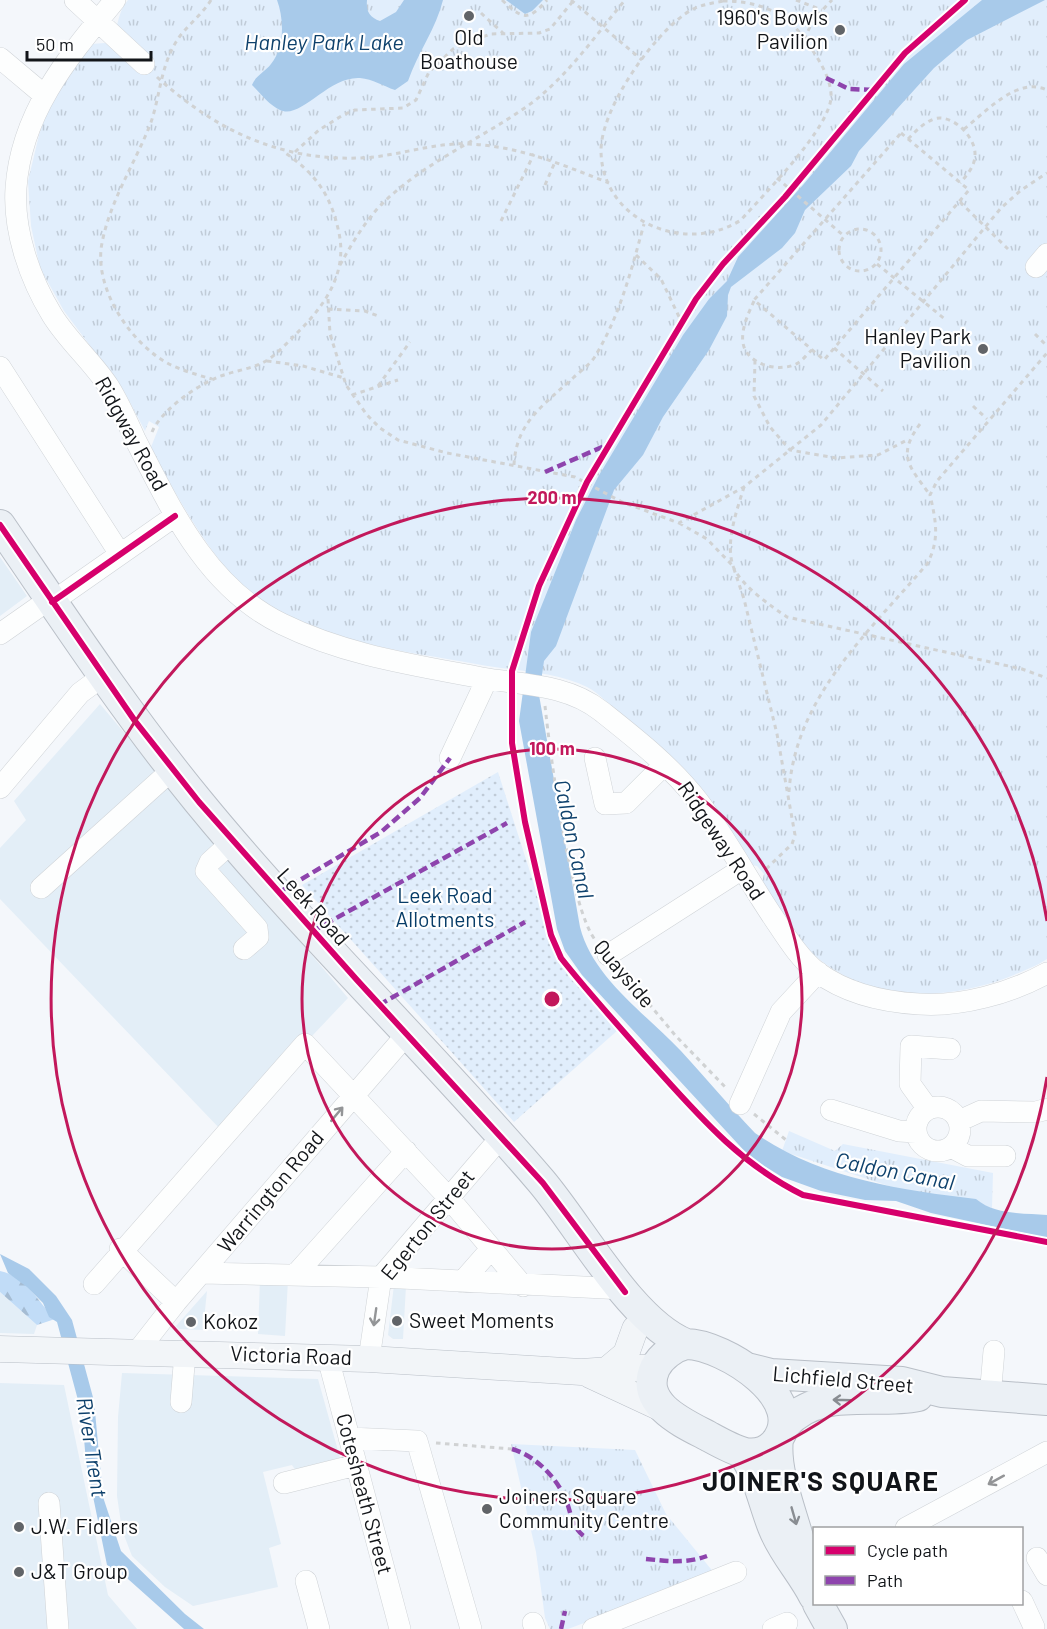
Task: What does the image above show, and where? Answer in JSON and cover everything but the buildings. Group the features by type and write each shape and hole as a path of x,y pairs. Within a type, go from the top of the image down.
{"highway":[{"name":"Leek Road","path":"0,525 103,676 173,769 233,841 543,1183 624,1291 657,1328 686,1344 702,1346 715,1351 744,1368"},
{"name":"Leek Road","path":"624,1291 635,1329 656,1366"},
{"path":"686,1344 671,1350 656,1366 653,1387 663,1409 702,1433 743,1453 752,1465 773,1527 786,1553 813,1589"},
{"path":"744,1368 779,1399 784,1408 779,1468 813,1586"},
{"name":"Lichfield Street","path":"744,1368 771,1374 902,1382 942,1392 1047,1400"},
{"name":"Lichfield Street","path":"743,1453 764,1452 806,1408 831,1399 903,1399 942,1392"},
{"path":"821,1605 832,1629"}],"main road":[{"path":"607,1370 626,1354 635,1329"},
{"name":"Victoria Road","path":"0,1349 369,1359 582,1372 656,1366"},
{"name":"Victoria Road","path":"582,1372 663,1409"}],"street":[{"path":"75,0 144,64"},
{"name":"Ridgway Road","path":"115,0 64,63 44,95 27,137 16,188 19,229 33,276 53,317 110,389 175,516 219,578 260,614 351,652 490,679 544,686"},
{"path":"0,58 44,95"},
{"path":"0,367 120,554"},
{"path":"0,634 47,601 52,602 175,516"},
{"path":"0,788 80,693 103,676"},
{"path":"450,758 490,679"},
{"name":"Ridgeway Road","path":"544,686 580,696 664,765 699,802 788,939 818,972 855,992 874,999 932,1005 1000,992 1046,975"},
{"path":"595,758 605,804 626,803 664,765"},
{"path":"41,888 173,769"},
{"path":"233,841 210,862 206,871 257,928 258,936 244,949"},
{"path":"608,955 745,875"},
{"path":"740,1104 781,1012 818,972"},
{"name":"Warrington Road","path":"137,1352 176,1302 407,1034"},
{"path":"94,1284 305,1044 448,1197 523,1286"},
{"path":"928,1109 910,1084 911,1046 950,1049"},
{"path":"942,1107 955,1114 958,1120 959,1135 951,1147 944,1150 929,1149 923,1145 916,1132 918,1119 928,1109 942,1107"},
{"path":"958,1120 981,1111 1036,1112 1047,1109"},
{"path":"831,1110 899,1131 916,1132"},
{"name":"Egerton Street","path":"369,1359 381,1277 502,1136"},
{"path":"951,1147 968,1156 1005,1156"},
{"path":"296,1274 406,1151"},
{"path":"462,1282 491,1249"},
{"path":"121,1251 176,1302"},
{"path":"202,1273 381,1277 624,1291"},
{"path":"990,1397 994,1352"},
{"path":"181,1402 185,1353"},
{"name":"Cotesheath Street","path":"328,1358 400,1629"},
{"path":"349,1438 417,1441 471,1629"},
{"path":"908,1527 1047,1452"},
{"path":"284,1483 356,1465"},
{"path":"49,1503 58,1629"},
{"path":"593,1629 736,1572"},
{"path":"306,1581 319,1629"},
{"path":"1023,1603 1037,1625"}],"path":[{"path":"211,0 176,42 160,79 151,122 116,197 105,232 101,246 101,271 110,297 122,318 152,353 169,364 212,379"},
{"path":"502,0 516,13 526,17 535,14 547,0"},
{"path":"294,153 320,130 349,112 403,108 416,100 429,72 453,49 490,34 527,35 550,29 573,0 642,60"},
{"path":"338,267 378,208 424,169 532,102 550,87 625,0"},
{"path":"796,0 822,10"},
{"path":"748,1 778,13 797,28 804,39 813,49 826,78 831,94 829,106 820,127 741,220 728,228 698,236 671,233 644,224 616,199 601,153 605,131 616,101 631,73 683,15 700,5 748,1"},
{"path":"804,39 829,1"},
{"path":"482,13 504,34"},
{"path":"160,79 223,125 257,144 284,152 360,158 467,143 534,154 609,183"},
{"path":"964,129 1009,94 1023,87 1047,90"},
{"path":"908,139 920,126 936,118 950,120 964,129 974,144 976,155 971,170 960,183"},
{"path":"754,300 824,360 969,190 901,133 754,300 744,324 745,351 755,360 783,369 798,363 812,350"},
{"path":"284,152 314,175 331,204 341,243 338,267 328,299 330,334 352,395 380,428 398,440 447,453 575,477 622,502 679,523 707,539 734,566 759,598 787,616 1022,669 1047,678"},
{"path":"501,221 534,154"},
{"path":"545,185 555,162"},
{"path":"679,523 744,487 821,425 1001,208 1020,191 1047,173"},
{"path":"777,178 826,218 844,236"},
{"path":"785,197 800,179"},
{"path":"960,202 1008,249"},
{"path":"514,466 515,444 528,421 592,361 613,325 644,224"},
{"path":"857,229 874,233 881,245 882,253 877,264 864,271 846,267 839,254 844,236 857,229"},
{"path":"636,255 661,279 681,323"},
{"path":"877,264 946,320"},
{"path":"143,453 155,424 185,397 212,379 266,361 314,316 328,299"},
{"path":"328,309 365,311 378,316"},
{"path":"676,332 686,315"},
{"path":"1035,334 1047,346"},
{"path":"378,386 410,342"},
{"path":"834,348 883,391"},
{"path":"930,495 944,471 1047,353"},
{"path":"755,360 754,396 770,427 790,450 836,458 878,455 909,439 920,424"},
{"path":"266,361 303,366 344,378"},
{"path":"352,395 398,380"},
{"path":"973,406 988,420"},
{"path":"789,792 791,764 815,706 840,663 863,633 906,590 934,553 937,525 930,495 906,457 909,439"},
{"path":"582,491 592,473"},
{"path":"744,487 732,538 734,566 758,652 795,826 792,844 772,865 745,875"},
{"path":"447,1443 512,1449"}],"shaded area":[{"path":"0,557 27,596 0,616"},
{"path":"100,704 348,998 222,1131 0,899 0,848 26,820 14,801"},
{"path":"260,1279 288,1280 285,1336 258,1334"},
{"path":"394,1285 406,1286 403,1339 393,1339 388,1335"},
{"name":"Kokoz","path":"207,1291 203,1330 179,1329 176,1326"},
{"path":"0,1292 37,1325 34,1334 0,1333"},
{"path":"122,1373 318,1379 342,1465 300,1477 292,1465 263,1472 281,1544 269,1548 278,1587 193,1606 165,1587 132,1556 122,1530 117,1496 118,1417"},
{"path":"0,1383 64,1385 108,1595 137,1629 0,1629"}],"green space":[{"path":"128,0 1047,0 1047,959 1014,975 962,990 909,993 858,982 834,970 804,945 762,882 764,874 757,866 751,865 738,842 696,785 663,752 592,690 574,682 547,675 421,654 337,636 284,615 260,601 244,588 228,571 198,530 161,466 151,447 159,427 149,421 145,431 124,391 64,311 40,268 31,226 28,181 39,135 51,99 91,44 110,45 121,11"},
{"name":"Leek Road Allotments","path":"498,772 557,956 569,977 618,1030 514,1122 302,885"},
{"path":"789,1131 835,1151 843,1144 993,1173 992,1208 898,1189 782,1151"},
{"path":"0,1271 25,1284 55,1319 37,1325 0,1292"},
{"path":"511,1444 635,1450 666,1514 715,1574 568,1629 550,1629 545,1618 536,1552"}],"water":[{"name":"Hanley Park Lake","path":"277,0 367,0 369,13 380,21 396,12 404,0 443,0 436,21 408,81 395,90 374,81 360,78 348,79 297,109 288,111 280,110 272,105 252,85 271,64 279,50 282,24"},
{"path":"506,0 543,0 532,11 525,14"},
{"path":"982,0 1045,0 967,40 934,68 859,151 851,166 805,210 795,233 782,248 731,287 728,295 727,316 709,350 663,417 643,455 614,490 556,646 544,661 539,695 580,927 596,963 622,994 681,1051 755,1133 780,1148 806,1161 861,1180 976,1199 1000,1211 1047,1215 1047,1238 931,1213 896,1201 865,1200 821,1191 782,1177 750,1157 582,975 565,951 557,929 519,721 531,632 576,520 598,477 683,335 709,299 727,281 738,257 803,185 904,64"},
{"name":"River Trent","path":"0,1254 29,1269 56,1296 72,1320 94,1401 103,1497 121,1551 185,1614 204,1629 184,1629 128,1579 107,1565 86,1462 82,1415 57,1322 49,1317 43,1303 27,1287 8,1273"}],"marked path":[{"path":"826,78 849,89 874,90"},
{"path":"545,472 609,444"},
{"path":"278,893 381,832 420,798 450,758"},
{"path":"313,931 507,823"},
{"path":"379,1005 525,922"},
{"path":"512,1449 537,1462 551,1476 566,1500 574,1525 585,1537"},
{"path":"646,1559 684,1561 707,1556"},
{"path":"561,1629 565,1611"}],"cycle path":[{"path":"965,0 905,53 785,197 723,264 696,299 587,482 539,586 512,671 512,743 525,822 551,935 561,958 681,1096 736,1151 779,1182 803,1195 1047,1242"},
{"path":"52,602 175,516"},
{"path":"0,525 135,721 199,802 357,980 543,1183 625,1292"}],"place":[{"name":"Old Boathouse","path":"469,16"},
{"name":"1960's Bowls Pavilion","path":"840,30"},
{"name":"Hanley Park Pavilion","path":"983,349"},
{"name":"Sweet Moments","path":"397,1321"},
{"name":"Kokoz","path":"191,1322"},
{"name":"Joiners Square Community Centre","path":"487,1509"},
{"name":"J.W. Fidlers","path":"19,1527"},
{"name":"J&T Group","path":"19,1572"}],"district":[{"name":"JOINER'S SQUARE","path":"821,1482"}],"water label":[{"name":"Caldon Canal","path":"574,839"},
{"name":"Caldon Canal","path":"895,1171"}]}
